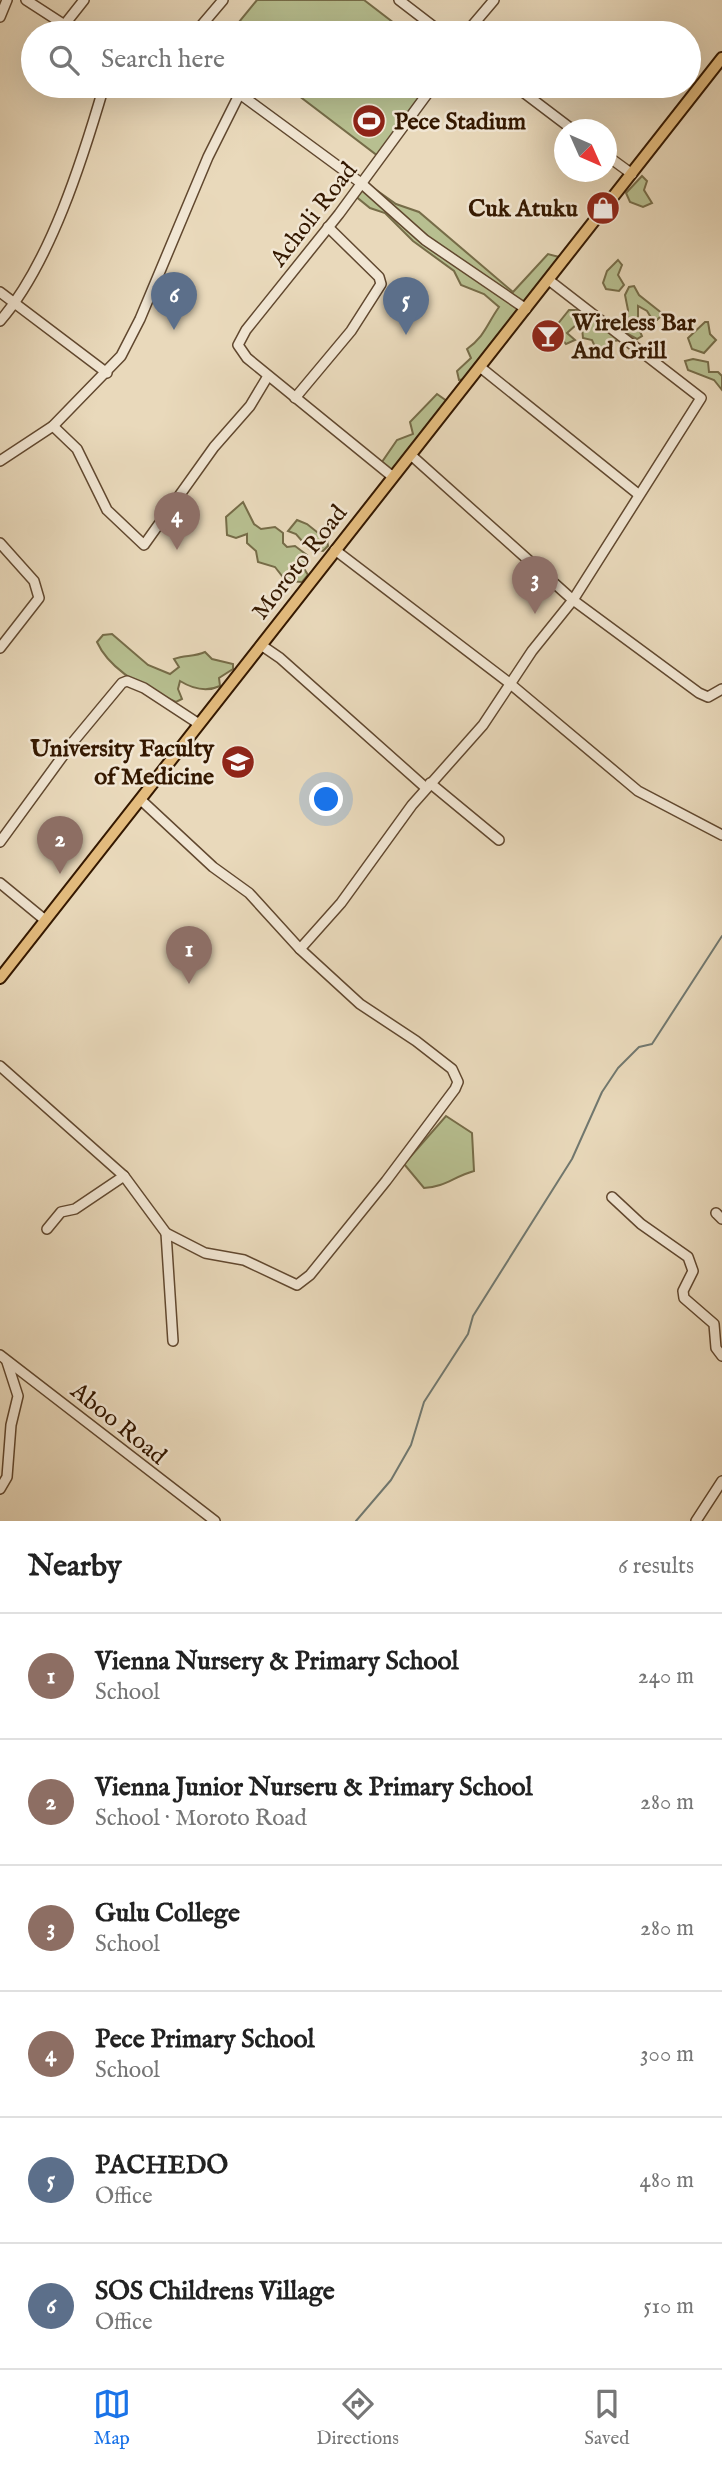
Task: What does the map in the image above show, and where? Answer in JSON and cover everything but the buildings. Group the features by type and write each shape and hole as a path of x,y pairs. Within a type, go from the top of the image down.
{"main road":[{"name":"Moroto Road","path":"701,85 722,58"},
{"name":"Moroto Road","path":"0,978 335,550 550,281 691,98"}],"street":[{"path":"26,0 60,21"},
{"path":"67,21 84,0"},
{"path":"205,21 223,0"},
{"path":"399,0 426,21"},
{"path":"475,21 494,0"},
{"path":"0,17 4,4"},
{"path":"0,321 15,303 62,211 100,98"},
{"path":"0,461 53,426 107,373 129,343 208,157 238,98"},
{"path":"243,98 362,183 425,240 526,309"},
{"name":"Acholi Road","path":"268,376 240,350 240,340 424,98"},
{"path":"531,98 558,119"},
{"path":"617,163 632,174"},
{"path":"295,398 351,331 382,284 379,277 328,227"},
{"path":"300,948 341,904 428,786 483,725 533,651 573,600 701,398 550,281"},
{"path":"0,292 107,373"},
{"path":"480,367 638,494"},
{"path":"53,426 77,449 107,510 144,545 214,447 250,406 268,376 393,477"},
{"path":"412,456 573,600 699,693 708,698 722,688"},
{"path":"0,543 34,581 39,598 0,648"},
{"path":"335,550 512,685 638,792 722,835"},
{"path":"261,645 428,786 499,840"},
{"path":"0,842 73,742 122,683 127,681 144,688 199,724"},
{"path":"0,1066 124,1176 166,1233 205,1253 244,1260 293,1284 300,1284 386,1181 455,1089 458,1082 452,1069 416,1041 364,1007 300,948 249,893 213,867 141,800"},
{"path":"0,883 45,920"},
{"path":"47,1229 61,1212 75,1209 124,1176"},
{"path":"612,1197 641,1224 688,1257 693,1271 683,1291 684,1298 714,1324 716,1348 722,1356"},
{"path":"166,1233 173,1341"},
{"path":"0,1489 7,1476 13,1412 18,1396 3,1357"},
{"name":"Aboo Road","path":"3,1357 215,1521"},
{"path":"696,1521 722,1481"}],"green space":[{"path":"257,0 364,0 391,21 240,21"},
{"name":"Pece Stadium","path":"302,98 424,98 378,156"},
{"path":"642,176 647,181 644,190 652,203 643,207 630,202 626,193"},
{"path":"365,182 396,204 419,212 513,292 548,254 559,257 564,263 518,308 518,316 467,379 459,380 457,371 471,358 467,349 482,334 499,307 484,294 461,285 454,271 413,241 385,213 370,208 354,195"},
{"path":"618,260 622,265 618,275 624,285 619,291 606,289 603,283 607,271"},
{"path":"634,286 639,295 663,314 657,320 652,319 647,311 638,306 638,327 642,336 637,339 626,333 628,310 625,295 629,287"},
{"path":"569,310 582,310 595,320 596,325 621,340 614,341 609,349 602,352 596,349 592,340 583,338 582,328 576,325 567,333 575,340 566,344 562,339 563,333 553,330"},
{"path":"708,322 710,334 716,340 704,353 692,349 688,338"},
{"path":"693,359 708,362 709,372 718,372 722,376 722,390 714,380 688,370 685,361"},
{"path":"437,394 451,404 393,474 382,462 397,440 413,434 410,422"},
{"path":"243,502 254,524 261,529 275,527 283,533 283,543 287,547 295,546 307,555 303,567 308,575 302,582 286,581 275,567 258,562 256,551 247,543 247,534 236,538 227,535 226,517"},
{"path":"297,520 307,524 327,540 328,546 323,551 309,549 296,534 288,531"},
{"path":"112,634 148,665 170,674 179,667 174,659 205,652 212,659 233,664 233,669 219,678 220,686 215,688 200,689 180,681 178,689 182,699 176,702 130,678 111,662 97,642 103,635"},
{"path":"446,1116 472,1133 474,1171 438,1186 424,1188 404,1164"}],"waterway":[{"path":"356,1521 391,1480 411,1445 424,1402 468,1334 473,1316 572,1159 602,1092 618,1068 639,1047 652,1044 722,936"}],"place":[{"name":"Pece Stadium","path":"369,121"},
{"name":"Cuk Atuku","path":"603,208"},
{"name":"SOS Childrens Village","path":"174,330"},
{"name":"PACHEDO","path":"406,335"},
{"name":"Wireless Bar And Grill","path":"548,336"},
{"name":"Pece Primary School","path":"177,550"},
{"name":"Gulu College","path":"535,614"},
{"name":"University Faculty of Medicine","path":"238,762"},
{"name":"Vienna Junior Nurseru & Primary School","path":"60,874"},
{"name":"Vienna Nursery & Primary School","path":"189,984"}]}
